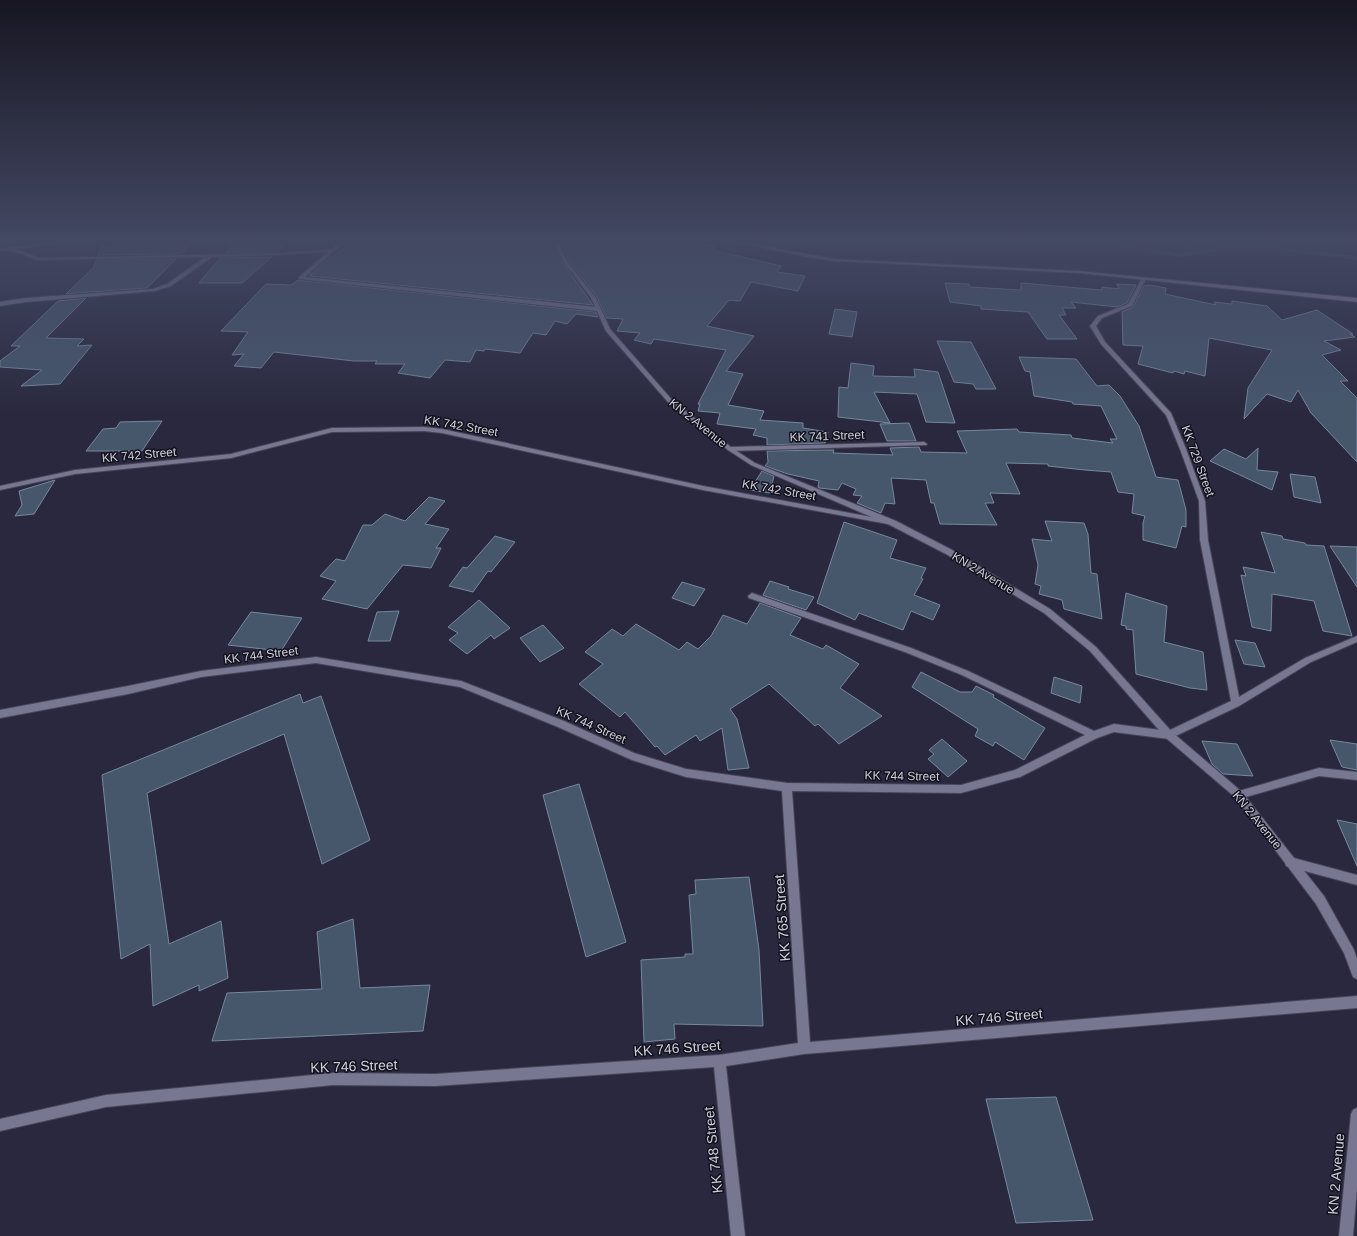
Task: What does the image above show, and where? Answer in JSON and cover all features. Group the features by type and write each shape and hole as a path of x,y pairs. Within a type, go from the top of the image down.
{"street":[{"path":"1,304 30,300"},
{"path":"515,300 597,308"},
{"name":"KN 2 Avenue","path":"594,300 608,330 670,401 730,449 752,464 786,480 893,523 949,552 1047,611 1093,649 1169,736 1239,795 1320,900 1348,950 1357,973"},
{"name":"KK 729 Street","path":"1133,300 1130,305 1100,317 1093,326 1103,343 1169,414 1183,449 1202,501 1204,540 1236,703"},
{"name":"KK 742 Street","path":"0,488 75,472 231,456 332,430 424,429 442,431 703,488 893,523"},
{"name":"KK 741 Street","path":"730,449 924,444"},
{"path":"752,596 908,650 965,673 1094,736"},
{"path":"1169,736 1236,703 1308,660 1357,639"},
{"name":"KK 744 Street","path":"0,714 128,690 201,674 316,660 461,684 561,724 632,756 686,773 787,787 961,789 1018,774 1094,736 1114,728 1169,736"},
{"path":"1239,795 1319,772 1357,776"},
{"name":"KK 765 Street","path":"787,787 804,1048"},
{"path":"1290,862 1357,880"},
{"name":"KK 746 Street","path":"0,1125 106,1101 333,1079 436,1080 719,1061 804,1048 1357,1002"},
{"name":"KK 748 Street","path":"719,1061 738,1236"},
{"name":"KN 2 Avenue","path":"1346,1236 1357,1114"}],"building":[{"path":"84,300 46,338 84,339 77,346 92,345 60,384 21,386 42,370 0,367 0,361 20,346 11,346 58,301"},
{"path":"251,300 481,300 596,312 598,317 576,314 567,324 555,321 546,335 533,333 520,353 485,349 484,351 476,350 470,362 445,360 430,378 398,373 405,364 375,364 377,361 354,361 274,352 261,368 234,366 244,354 232,355 248,332 221,331"},
{"path":"541,300 589,300 593,305"},
{"path":"598,300 741,300 740,301 729,300 707,326 754,336 726,371 743,374 728,405 764,411 760,420 803,423 803,428 828,432 825,443 767,445 767,438 753,435 756,429 717,424 720,413 698,411 700,404 698,404 726,350 654,339 651,344 634,340 640,333 617,331 623,319 606,318"},
{"path":"949,300 1129,300 1127,303 1117,307 1071,302 1076,308 1062,308 1066,315 1059,315 1077,339 1047,339 1028,312 981,309 981,306 950,302"},
{"path":"1137,300 1191,300 1216,305 1214,302 1232,304 1232,301 1267,306 1282,320 1317,310 1353,334 1350,334 1355,337 1324,341 1341,350 1322,355 1348,381 1340,381 1357,398 1357,462 1311,413 1298,390 1291,402 1267,394 1244,419 1248,388 1272,350 1209,338 1205,376 1185,371 1184,374 1174,371 1173,373 1138,364 1143,346 1123,345 1122,312 1133,307"},
{"path":"835,309 857,312 852,337 829,334"},
{"path":"937,341 971,342 996,389 976,389 973,384 954,382"},
{"path":"1019,357 1076,359 1097,386 1109,385 1120,396 1139,426 1156,477 1178,480 1186,510 1186,527 1182,526 1176,548 1143,540 1143,523 1145,516 1132,513 1134,494 1118,492 1111,472 1048,466 1048,464 1006,463 1020,494 990,493 994,503 985,503 997,525 940,524 934,503 931,503 926,480 891,478 895,504 885,503 881,513 857,503 862,496 853,495 856,489 842,483 838,490 819,488 819,481 788,474 765,466 768,462 767,451 834,450 833,453 893,455 890,448 919,447 921,452 967,453 957,431 1017,429 1019,432 1071,435 1072,438 1113,443 1110,439 1117,439 1101,406 1073,404 1072,402 1034,396 1030,372 1025,371"},
{"path":"851,363 874,366 873,376 915,377 914,369 938,372 955,423 926,422 917,394 874,392 890,423 838,417 839,387 848,388"},
{"path":"162,421 142,451 86,451 103,429 116,428 120,422"},
{"path":"909,423 916,441 887,441 880,424"},
{"path":"1258,448 1257,470 1278,472 1272,490 1210,461 1224,449 1246,459"},
{"path":"762,471 774,476 770,493 750,490"},
{"path":"1290,474 1315,477 1321,503 1294,497"},
{"path":"55,480 34,514 15,516 22,505 19,491"},
{"path":"429,497 445,501 425,524 449,529 436,548 441,548 431,568 403,565 367,609 322,599 336,581 320,576 336,559 345,561 363,525 372,525 385,514 405,521"},
{"path":"1045,521 1084,523 1088,534 1091,573 1097,574 1102,619 1064,609 1062,600 1039,594 1041,586 1035,584 1038,565 1032,539 1052,541"},
{"path":"844,522 897,540 890,558 926,568 921,578 923,579 914,595 940,605 933,620 911,611 903,630 859,613 855,620 817,603"},
{"path":"1261,532 1282,536 1283,539 1305,543 1306,545 1324,546 1352,636 1323,631 1314,601 1272,594 1271,631 1252,627 1241,575 1246,576 1243,567 1275,573"},
{"path":"495,536 515,542 491,572 488,571 473,592 449,586 463,567 467,568"},
{"path":"1330,546 1357,547 1357,587"},
{"path":"770,581 789,587 788,589 814,597 806,610 765,596 763,595"},
{"path":"682,582 705,589 694,606 672,598"},
{"path":"1126,593 1167,606 1164,642 1203,652 1207,690 1190,688 1136,674 1133,630 1126,629 1126,626 1121,625"},
{"path":"479,600 510,628 494,639 491,635 467,654 449,640 458,633 448,627"},
{"path":"760,603 801,618 790,635 823,649 826,645 859,664 840,688 882,716 839,744 818,724 815,726 769,684 730,709 737,719 749,768 728,770 722,728 700,741 696,735 665,755 657,746 655,747 625,712 620,717 579,684 603,664 585,652 612,629 623,636 636,624 679,650 687,642 698,649 711,636 723,615 747,624"},
{"path":"399,611 390,641 368,641 377,612"},
{"path":"251,612 302,618 281,651 228,645"},
{"path":"543,625 564,648 540,662 520,638"},
{"path":"1235,640 1255,643 1265,667 1244,664"},
{"path":"921,672 960,692 972,692 976,686 994,695 993,697 1045,728 1024,760 995,742 993,746 975,736 978,729 912,687"},
{"path":"1054,677 1082,686 1080,703 1051,693"},
{"path":"300,694 303,703 321,696 370,840 322,864 284,734 147,793 169,944 221,921 228,978 199,991 199,985 153,1006 150,944 121,959 102,775"},
{"path":"942,739 967,761 948,777 928,759 934,754 929,750"},
{"path":"1330,740 1357,744 1357,770 1342,767"},
{"path":"1202,741 1237,744 1253,776 1223,774 1212,764"},
{"path":"579,784 626,942 586,957 543,795"},
{"path":"1337,820 1357,824 1357,866"},
{"path":"749,877 759,950 763,1026 674,1024 675,1039 644,1042 641,960 685,957 685,954 693,954 689,895 696,894 695,880"},
{"path":"353,919 360,988 430,985 423,1031 212,1041 227,993 322,989 317,932"},
{"path":"1056,1097 1093,1220 1016,1223 986,1099"}]}
